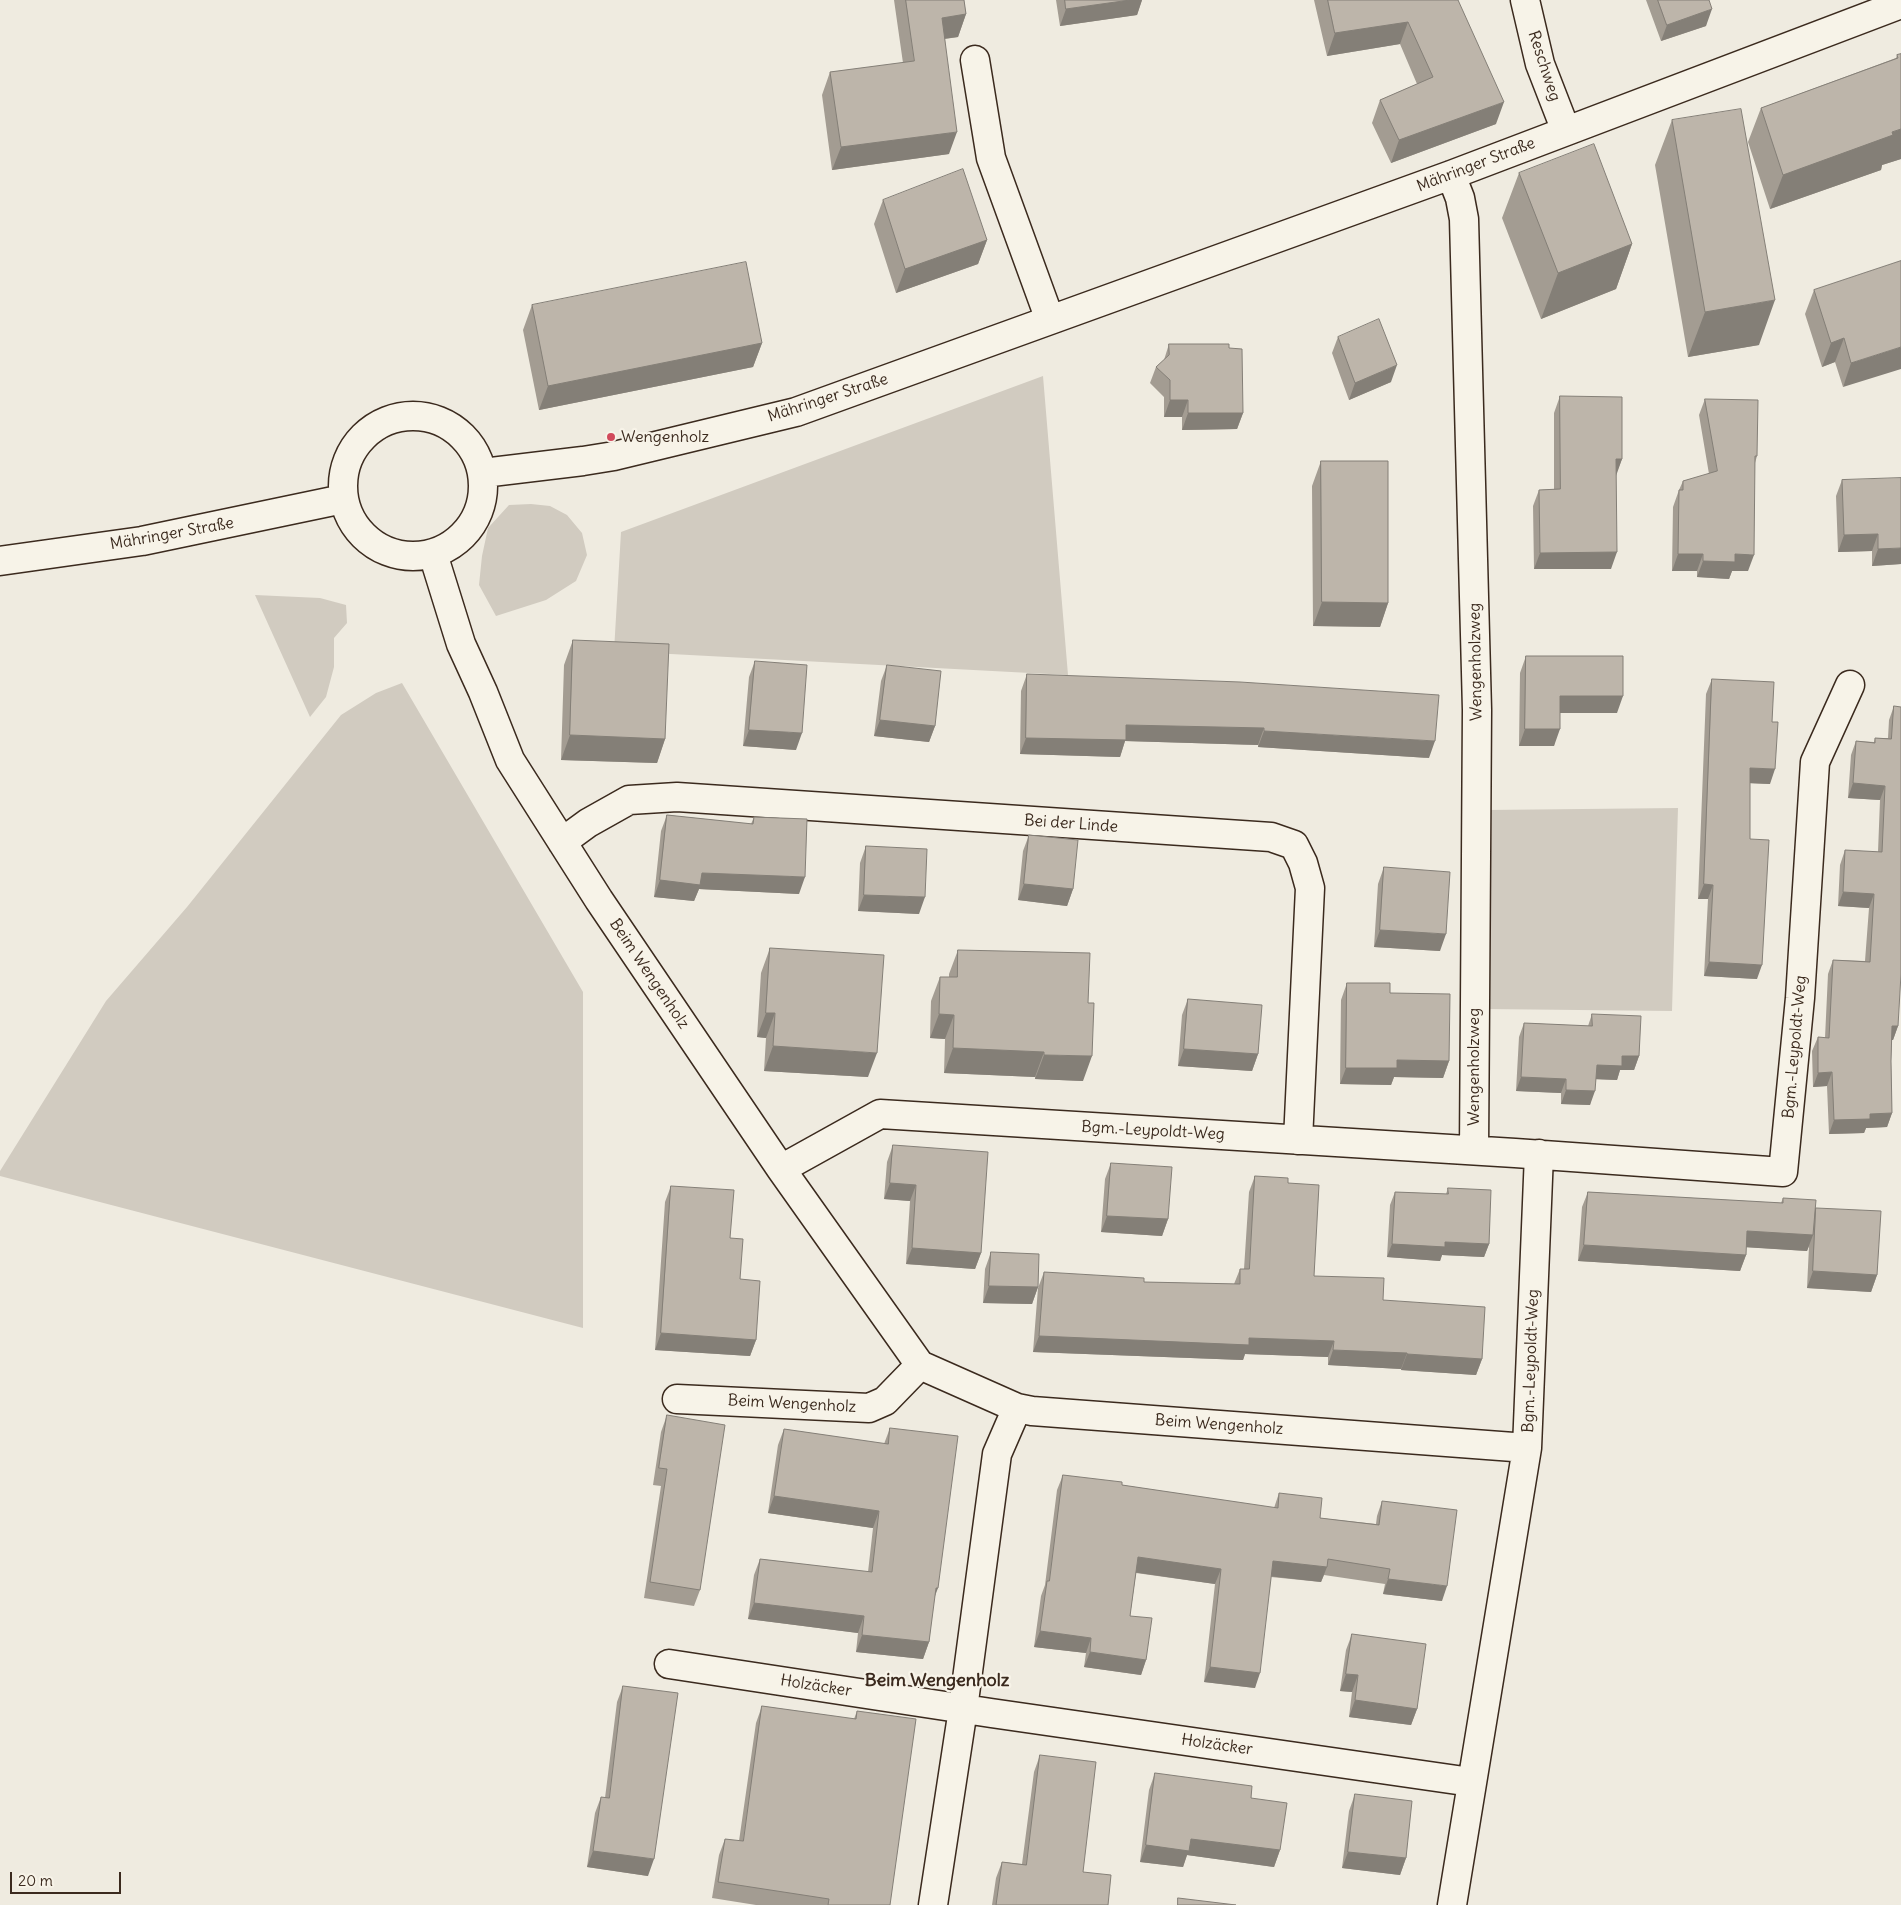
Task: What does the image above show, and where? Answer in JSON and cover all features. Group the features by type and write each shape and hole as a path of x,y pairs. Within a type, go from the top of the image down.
{"street":[{"name":"Reschweg","path":"1525,0 1540,64 1566,131"},
{"name":"Mähringer Straße","path":"483,472 614,456 796,412 1451,175 1901,4"},
{"path":"975,60 992,158 1050,320"},
{"name":"Wengenholzweg","path":"1451,175 1460,198 1464,219 1477,710 1474,1150"},
{"path":"404,416 426,416 446,423 463,436 475,453 483,472 484,494 475,519 467,531 452,544 433,554 414,557 394,554 376,546 361,534 349,518 343,499 342,476 349,454 363,435 382,422 404,416"},
{"name":"Mähringer Straße","path":"0,561 142,541 343,499"},
{"name":"Beim Wengenholz","path":"433,554 461,644 483,692 510,760 604,908 781,1169 920,1365 1017,1408 1032,1411 1527,1448"},
{"name":"Bgm.-Leypoldt-Weg","path":"781,1169 880,1114 1539,1154 1784,1172 1800,998 1815,762 1850,685"},
{"name":"Bei der Linde","path":"562,842 588,823 629,800 677,797 1271,837 1294,845 1303,864 1310,888 1298,1140"},
{"name":"Bgm.-Leypoldt-Weg","path":"1527,1448 1539,1154"},
{"name":"Beim Wengenholz","path":"677,1399 869,1408 885,1401 920,1365"},
{"path":"934,1905 963,1709 997,1454 1017,1408"},
{"path":"1452,1905 1527,1448"},
{"name":"Holzäcker","path":"669,1664 963,1709 1471,1782"}],"shaded area":[{"path":"1043,376 1068,675 614,651 621,532"},
{"path":"531,504 550,506 567,515 582,533 587,555 576,581 546,600 496,616 479,585 482,556 488,528 509,505"},
{"path":"255,595 320,598 346,605 347,623 334,638 334,667 326,697 310,717"},
{"path":"402,683 583,992 583,1328 0,1176 0,1171 106,1001 187,907 341,715 376,693"},
{"path":"1678,808 1672,1011 1485,1009 1487,810"}],"building":[{"path":"906,0 964,0 966,14 942,18 957,132 841,147 830,72 914,61"},
{"path":"1065,0 1130,0 1066,9"},
{"path":"1328,0 1458,0 1504,102 1399,140 1380,100 1433,77 1408,22 1335,33"},
{"path":"1658,0 1709,0 1712,9 1667,25"},
{"path":"1901,54 1901,129 1892,132 1893,135 1783,175 1761,108 1898,58 1897,55"},
{"path":"1741,109 1775,300 1705,312 1672,120"},
{"path":"1594,144 1632,244 1558,273 1519,173"},
{"path":"963,169 987,240 905,269 883,200"},
{"path":"1901,261 1901,347 1851,363 1844,338 1831,343 1814,290"},
{"path":"746,262 762,343 548,386 532,305"},
{"path":"1379,319 1397,365 1355,383 1338,337"},
{"path":"1169,344 1229,344 1229,348 1242,349 1243,413 1188,413 1188,400 1170,400 1170,380 1156,367 1169,355"},
{"path":"1560,396 1622,397 1622,459 1616,459 1617,552 1540,553 1539,490 1560,489"},
{"path":"1705,399 1758,400 1757,456 1755,456 1754,555 1735,554 1735,562 1703,561 1703,554 1678,554 1679,490 1683,490 1683,481 1717,471"},
{"path":"1321,461 1388,461 1388,603 1322,602"},
{"path":"1901,478 1901,548 1878,549 1878,534 1844,535 1842,480"},
{"path":"573,640 669,644 665,739 570,735"},
{"path":"1526,656 1623,656 1623,696 1560,696 1560,729 1525,729"},
{"path":"755,661 807,665 802,733 749,730"},
{"path":"887,665 941,671 935,726 880,720"},
{"path":"1027,674 1240,682 1439,695 1435,741 1264,731 1264,728 1126,725 1126,740 1026,738"},
{"path":"1712,679 1774,682 1772,722 1778,722 1775,769 1750,768 1750,839 1769,840 1762,965 1709,962 1713,885 1704,884"},
{"path":"1894,706 1901,707 1901,974 1898,1026 1892,1026 1892,1113 1870,1114 1870,1119 1834,1120 1832,1072 1818,1073 1818,1037 1829,1038 1833,960 1870,962 1874,894 1843,892 1845,850 1882,852 1885,786 1853,783 1856,741 1875,743 1875,738 1891,739"},
{"path":"667,815 753,824 754,817 807,819 805,877 702,873 700,885 660,880"},
{"path":"1029,835 1078,840 1073,889 1024,884"},
{"path":"866,846 927,849 925,897 864,895"},
{"path":"1384,867 1450,872 1446,934 1380,930"},
{"path":"770,948 884,955 877,1053 773,1046 775,1013 766,1013"},
{"path":"958,950 1090,953 1088,1003 1094,1003 1092,1056 1044,1055 1044,1052 953,1048 954,1015 939,1014 940,977 957,977"},
{"path":"1347,983 1390,983 1390,993 1450,994 1449,1061 1397,1060 1397,1068 1346,1068"},
{"path":"1188,999 1262,1005 1258,1054 1184,1049"},
{"path":"1592,1014 1641,1016 1639,1056 1622,1056 1622,1066 1597,1065 1595,1091 1566,1090 1566,1079 1521,1077 1524,1023 1592,1026"},
{"path":"893,1145 988,1152 981,1253 912,1248 916,1185 890,1183"},
{"path":"1111,1163 1172,1167 1168,1219 1107,1216"},
{"path":"1255,1176 1288,1178 1288,1183 1319,1185 1314,1276 1384,1278 1383,1300 1485,1307 1482,1359 1333,1350 1334,1341 1249,1338 1249,1345 1039,1336 1044,1272 1144,1278 1144,1282 1240,1284 1240,1269 1249,1269"},
{"path":"671,1186 734,1190 730,1238 743,1239 740,1279 760,1281 756,1340 661,1333"},
{"path":"1448,1188 1491,1190 1489,1244 1445,1242 1445,1247 1392,1244 1395,1192 1448,1194"},
{"path":"1588,1192 1783,1203 1783,1198 1816,1200 1813,1235 1747,1231 1746,1255 1584,1245"},
{"path":"1816,1208 1881,1211 1877,1275 1813,1271"},
{"path":"991,1252 1039,1254 1038,1287 989,1286"},
{"path":"667,1415 725,1425 700,1590 650,1582 667,1469 659,1468"},
{"path":"890,1428 958,1436 929,1642 862,1635 864,1616 754,1603 760,1559 872,1572 879,1511 774,1496 784,1429 888,1444"},
{"path":"1063,1475 1122,1482 1122,1485 1278,1508 1279,1493 1322,1498 1320,1518 1379,1525 1382,1501 1457,1510 1447,1586 1388,1579 1390,1569 1328,1559 1327,1567 1273,1561 1260,1673 1210,1667 1221,1569 1138,1557 1130,1616 1152,1618 1146,1660 1090,1652 1091,1638 1040,1631 1047,1581 1049,1581"},
{"path":"1352,1634 1426,1644 1417,1709 1355,1700 1358,1675 1346,1674"},
{"path":"623,1686 678,1693 654,1859 593,1851 601,1797 609,1798"},
{"path":"762,1706 856,1719 857,1711 916,1719 890,1905 828,1905 829,1899 718,1882 725,1839 743,1841"},
{"path":"1040,1755 1096,1762 1083,1872 1111,1875 1108,1905 996,1905 1002,1862 1026,1865"},
{"path":"1155,1773 1252,1786 1251,1798 1287,1803 1280,1850 1191,1839 1189,1851 1146,1845"},
{"path":"1355,1794 1412,1801 1406,1858 1348,1852"},
{"path":"1178,1898 1236,1905 1178,1905"}],"place":[{"name":"Wengenholz","path":"611,437"}],"district":[{"name":"Beim Wengenholz","path":"937,1681"}]}
